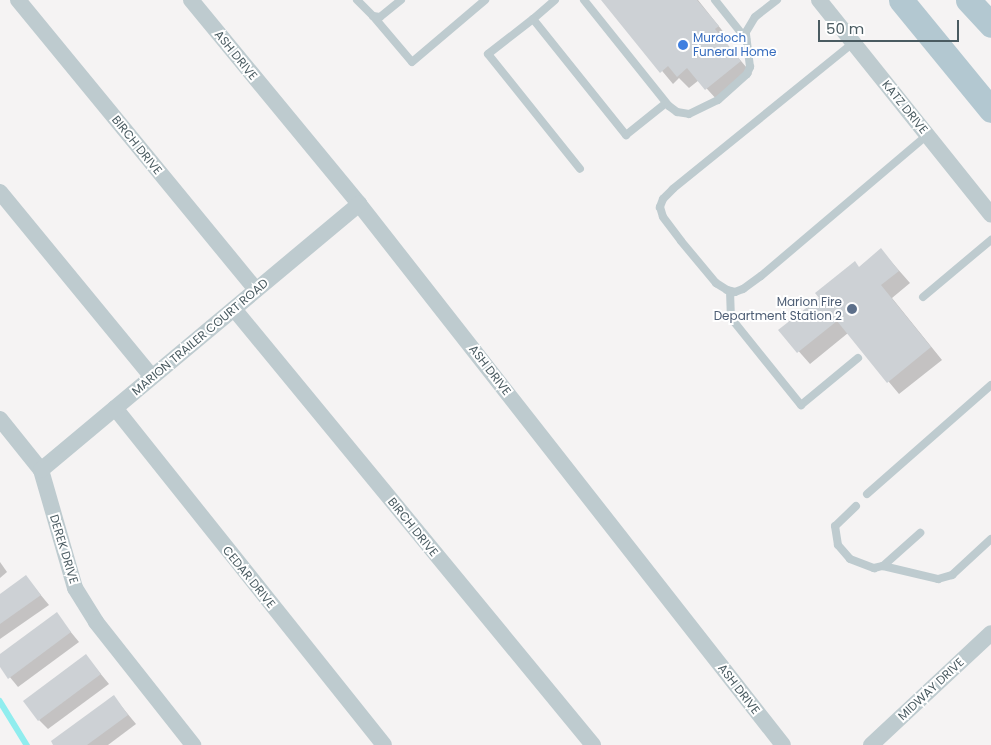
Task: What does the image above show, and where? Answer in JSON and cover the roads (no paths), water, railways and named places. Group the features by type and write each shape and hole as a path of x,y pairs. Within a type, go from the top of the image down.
{"main road":[{"path":"901,0 991,110"},
{"path":"968,0 991,25"}],"street":[{"name":"BIRCH DRIVE","path":"18,0 256,290"},
{"name":"ASH DRIVE","path":"191,0 359,204 783,745"},
{"name":"KATZ DRIVE","path":"819,0 991,214"},
{"path":"0,192 152,377"},
{"name":"MARION TRAILER COURT ROAD","path":"41,470 359,204"},
{"name":"BIRCH DRIVE","path":"234,308 592,745"},
{"name":"CEDAR DRIVE","path":"115,408 384,745"},
{"name":"DEREK DRIVE","path":"0,419 41,470 75,588 96,622 194,745"},
{"name":"MIDWAY DRIVE","path":"871,745 991,633"}],"lane":[{"path":"357,0 412,62 485,0"},
{"path":"373,16 380,17 401,0"},
{"path":"555,0 488,54 580,169"},
{"path":"584,0 666,103 677,112 689,114 718,100 748,74 750,67 746,39 749,24 776,0"},
{"path":"714,0 746,39"},
{"path":"532,19 626,135 666,103"},
{"path":"853,43 673,188 663,199 660,207 663,217 716,283 730,291 743,289 761,276 927,134"},
{"path":"923,296 991,240"},
{"path":"730,291 731,318 801,405 858,358"},
{"path":"868,494 991,384"},
{"path":"856,506 835,526 838,545 850,559 874,568 883,566 938,579 952,575 991,539"},
{"path":"883,566 920,534"}],"waterway":[{"path":"0,701 27,745"}],"place":[{"name":"Murdoch Funeral Home","path":"683,45"},
{"name":"Marion Fire Department Station 2","path":"852,309"}]}
